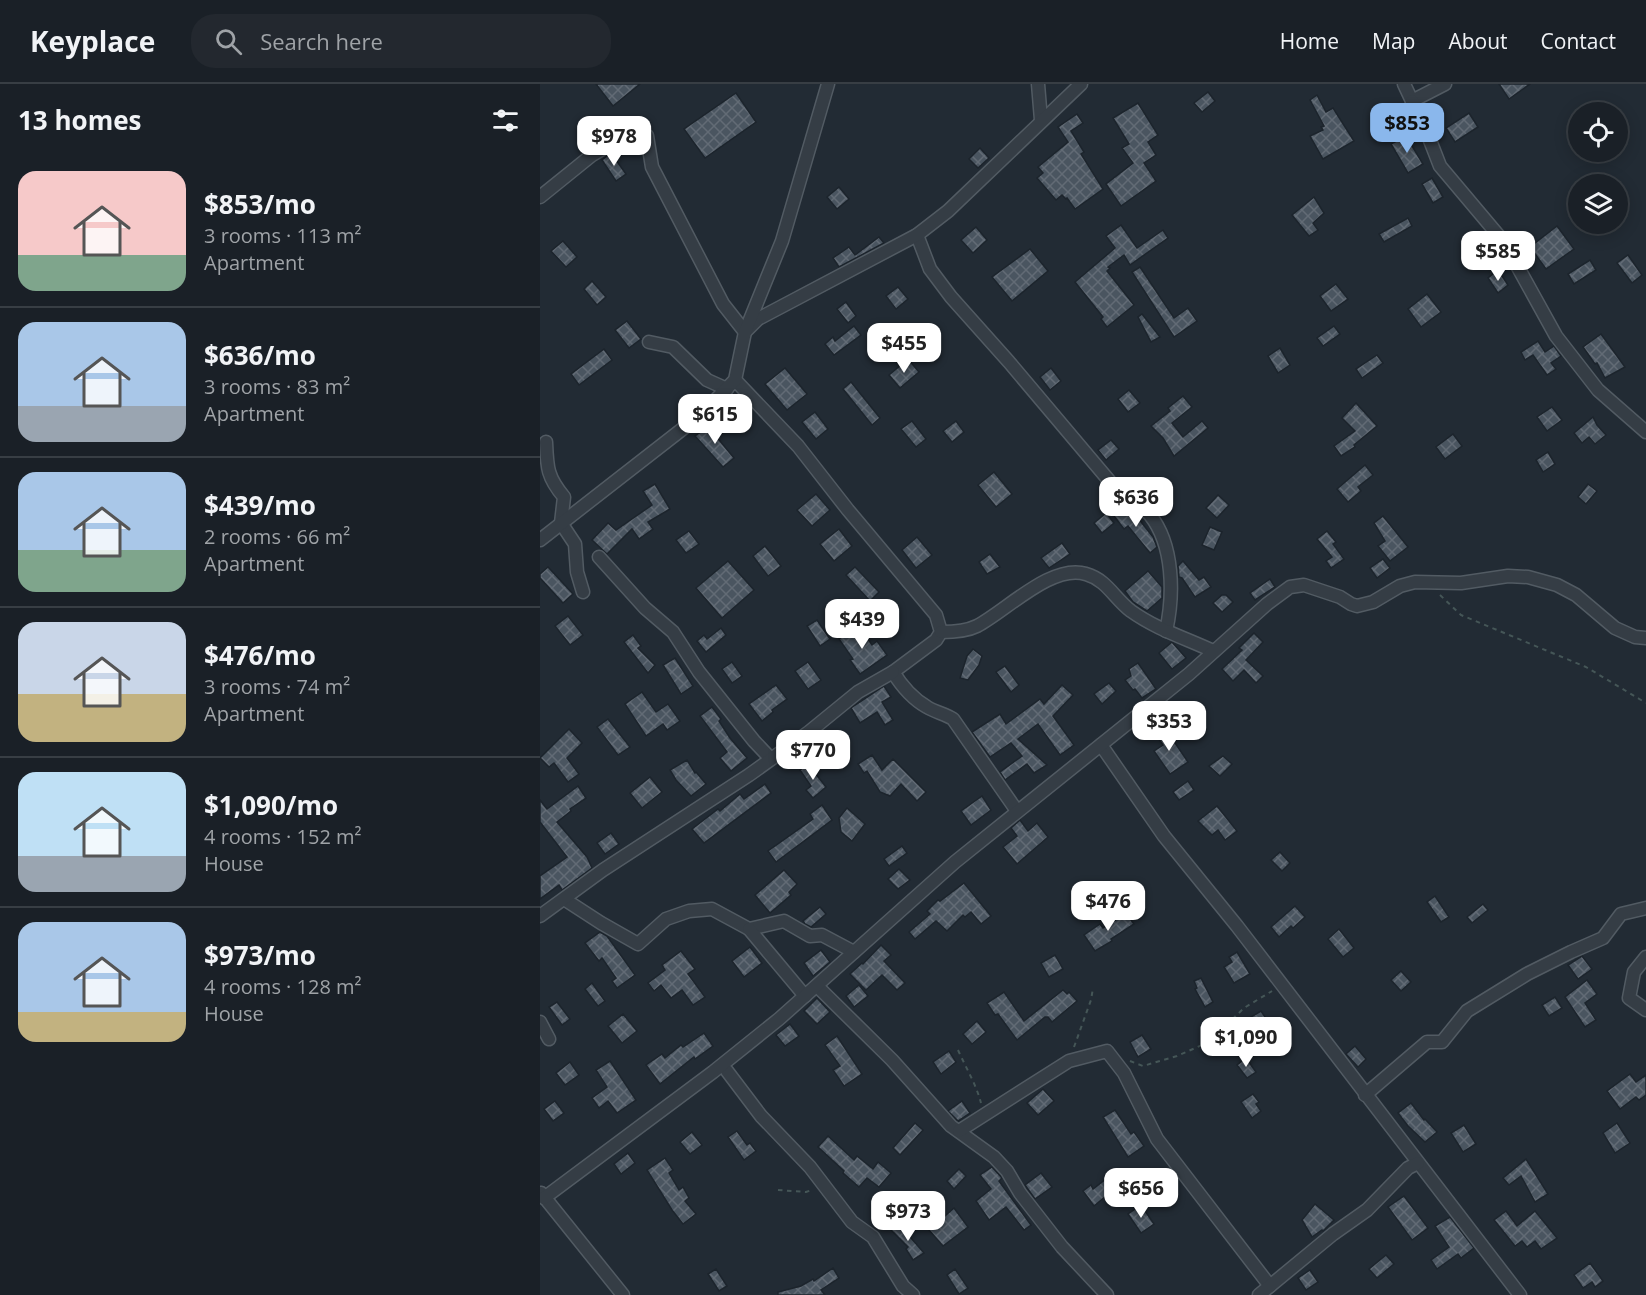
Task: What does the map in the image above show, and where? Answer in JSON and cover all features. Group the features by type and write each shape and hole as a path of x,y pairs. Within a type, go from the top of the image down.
{"street":[{"path":"540,540 704,413 731,385 745,332 782,241 828,84"},
{"path":"1038,84 1041,120"},
{"path":"745,332 758,320 917,235 957,203 1081,84"},
{"path":"1404,84 1419,112 1440,166 1504,242 1556,336 1598,390 1646,432"},
{"path":"1412,101 1445,84"},
{"path":"540,197 592,155 626,135 647,136 652,167 723,304 745,332"},
{"path":"917,235 930,269 951,297 1117,490 1138,503 1150,514 1161,533 1168,554 1170,614 1166,631"},
{"path":"540,916 603,870 771,759 858,692 893,672 936,640 941,632 936,615 926,601 854,517 798,446 731,385 707,380 673,347 649,342"},
{"path":"546,442 547,471 553,485 564,497 561,523 575,544 577,572 583,592"},
{"path":"599,557 645,608 673,632 699,672 771,759"},
{"path":"941,632 976,627 1044,582 1072,572 1083,572 1097,577 1130,610 1166,631 1214,651"},
{"path":"623,1295 542,1195 713,1072 805,996 955,862 1189,674 1267,604 1290,587 1304,585 1340,597 1357,606 1373,602 1405,584 1461,583 1508,576 1528,577 1557,585 1576,596 1615,628 1635,637 1646,638"},
{"path":"893,672 902,686 927,707 953,719 1017,811"},
{"path":"1101,745 1164,836 1520,1295"},
{"path":"564,899 638,944 666,919 688,911 712,909 749,929 805,996"},
{"path":"1365,1095 1426,1042 1442,1042 1467,1011 1527,974 1571,951 1603,938 1621,914 1646,908"},
{"path":"749,929 784,921 810,936 822,935 854,952"},
{"path":"1646,957 1634,972 1629,998 1646,1010"},
{"path":"820,989 892,1060 935,1110 959,1131 984,1148 1006,1171 1020,1193 1062,1246 1107,1295"},
{"path":"540,1022 549,1039"},
{"path":"959,1131 1069,1061 1107,1051 1124,1073 1156,1139 1270,1286"},
{"path":"727,1071 761,1116 810,1167 852,1222 873,1237 903,1286 913,1295"},
{"path":"1259,1295 1333,1234 1367,1210 1408,1168 1418,1162"}],"path":[{"path":"1427,583 1461,615 1586,667 1646,703"},
{"path":"1125,1059 1143,1066 1177,1056 1209,1042 1244,1008 1282,986"},
{"path":"1069,1061 1091,1000 1093,987"},
{"path":"958,1050 976,1086 984,1115"},
{"path":"778,1190 806,1192 824,1186"}],"building":[{"path":"596,84 640,84 613,106"},
{"path":"1499,84 1530,84 1509,99"},
{"path":"1208,92 1215,101 1202,112 1194,103"},
{"path":"736,93 756,122 705,158 684,129"},
{"path":"1317,95 1326,112 1333,108 1354,141 1323,159 1310,136 1323,130 1321,127 1324,126 1310,100"},
{"path":"1138,103 1158,135 1148,142 1156,155 1144,163 1156,181 1121,206 1106,184 1133,163 1122,148 1129,144 1113,118"},
{"path":"1469,113 1478,127 1455,142 1446,128"},
{"path":"1077,114 1083,123 1071,131 1084,152 1081,154 1103,189 1075,209 1062,195 1056,200 1037,178 1043,173 1038,167 1068,142 1058,127"},
{"path":"1406,136 1423,164 1408,173 1391,144"},
{"path":"980,148 989,158 978,168 969,159"},
{"path":"611,153 626,174 616,181 602,160"},
{"path":"1432,178 1443,197 1433,203 1422,184"},
{"path":"839,187 849,199 837,209 827,197"},
{"path":"1314,197 1324,213 1313,223 1318,230 1309,236 1292,215"},
{"path":"1408,218 1412,226 1384,242 1379,234"},
{"path":"1121,225 1137,248 1163,230 1168,238 1130,265 1124,255 1108,267 1110,268 1107,271 1134,305 1107,327 1101,319 1103,317 1075,282 1115,248 1106,236"},
{"path":"1557,226 1574,249 1546,269 1530,247"},
{"path":"976,227 987,240 973,253 961,240"},
{"path":"879,237 884,243 839,267 833,258 849,247 855,255"},
{"path":"563,241 577,257 566,267 551,251"},
{"path":"1030,249 1048,271 1012,301 992,277"},
{"path":"1628,255 1642,275 1632,283 1617,263"},
{"path":"1590,260 1596,270 1574,284 1568,274"},
{"path":"1140,267 1174,318 1188,308 1197,321 1174,337 1132,272"},
{"path":"1498,270 1508,285 1498,293 1488,278"},
{"path":"592,281 606,297 597,305 584,289"},
{"path":"1336,284 1348,299 1331,311 1320,296"},
{"path":"898,287 908,299 896,309 886,296"},
{"path":"1427,294 1441,312 1421,327 1408,309"},
{"path":"846,302 856,316 848,323 837,309"},
{"path":"1142,314 1160,337 1151,342 1138,317"},
{"path":"627,321 641,339 629,348 615,330"},
{"path":"854,326 861,335 834,355 825,344 833,337 835,341"},
{"path":"1334,326 1340,334 1323,346 1317,338"},
{"path":"1601,334 1625,367 1605,378 1597,363 1595,364 1583,347"},
{"path":"1538,341 1545,352 1554,346 1561,356 1551,363 1556,369 1547,375 1533,355 1525,360 1521,352"},
{"path":"1280,348 1290,365 1278,373 1268,356"},
{"path":"604,349 612,360 579,385 571,374"},
{"path":"1377,355 1383,363 1362,378 1356,369"},
{"path":"908,359 919,372 900,388 889,375"},
{"path":"785,368 807,394 787,410 765,384"},
{"path":"1051,368 1061,381 1050,390 1040,377"},
{"path":"851,382 880,418 872,425 843,389"},
{"path":"1129,390 1140,403 1128,412 1118,399"},
{"path":"1183,396 1192,407 1172,423 1183,437 1202,421 1208,428 1174,456 1163,438 1151,426 1170,411 1168,408"},
{"path":"1356,403 1377,426 1354,445 1355,447 1341,456 1334,446 1355,431 1342,418"},
{"path":"1552,407 1562,420 1547,431 1537,417"},
{"path":"815,412 828,429 816,439 802,422"},
{"path":"1593,417 1606,435 1595,444 1589,437 1582,443 1574,433"},
{"path":"912,421 926,439 916,447 901,429"},
{"path":"956,421 964,432 952,442 943,431"},
{"path":"715,422 721,431 715,435 734,458 723,467 695,436"},
{"path":"1453,434 1462,446 1445,459 1436,447"},
{"path":"1111,440 1119,449 1106,460 1098,450"},
{"path":"1548,452 1555,464 1543,472 1536,460"},
{"path":"1365,465 1373,475 1358,487 1361,491 1348,502 1337,489"},
{"path":"994,472 1012,494 996,507 978,485"},
{"path":"655,484 670,509 648,522 653,529 639,539 632,529 607,554 592,540 608,523 616,530 652,505 643,491"},
{"path":"1588,484 1597,491 1586,504 1578,497"},
{"path":"816,494 830,510 812,526 797,510"},
{"path":"1218,495 1229,505 1217,518 1206,508"},
{"path":"1127,506 1140,516 1138,518 1153,537 1157,547 1150,553 1128,526 1124,529 1114,516"},
{"path":"1106,513 1114,523 1102,533 1094,523"},
{"path":"1383,516 1408,547 1390,561 1378,546 1385,541 1374,523"},
{"path":"1210,527 1222,532 1214,550 1202,545"},
{"path":"839,529 852,546 834,561 820,544"},
{"path":"689,531 699,544 686,553 676,540"},
{"path":"1327,531 1336,542 1333,544 1344,559 1331,568 1326,561 1332,557 1317,539"},
{"path":"917,537 932,555 916,568 902,550"},
{"path":"1062,543 1070,554 1049,568 1041,558"},
{"path":"765,546 781,566 768,576 753,556"},
{"path":"990,554 1000,567 987,574 979,562"},
{"path":"1383,559 1390,568 1377,578 1370,568"},
{"path":"728,561 754,590 722,618 696,588"},
{"path":"1183,561 1199,580 1204,577 1211,587 1195,597 1179,577 1178,566"},
{"path":"548,567 573,594 563,603 540,578 540,574"},
{"path":"855,567 879,592 870,601 846,575"},
{"path":"1148,571 1162,587 1162,598 1147,611 1133,602 1125,591"},
{"path":"1270,579 1275,587 1255,600 1250,593"},
{"path":"1222,595 1226,595 1233,602 1222,612 1213,603"},
{"path":"568,616 583,635 570,645 555,626"},
{"path":"817,620 830,639 820,646 807,626"},
{"path":"858,625 872,645 877,641 887,655 860,674 839,639"},
{"path":"721,628 726,635 706,652 697,641 704,635 707,639"},
{"path":"1254,633 1263,642 1246,660 1263,676 1256,683 1244,670 1233,681 1222,669 1242,650 1239,648"},
{"path":"633,635 641,646 638,648 655,665 648,673 624,642"},
{"path":"1172,642 1186,658 1172,669 1159,653"},
{"path":"973,649 982,656 979,665 968,680 960,678 967,656"},
{"path":"675,658 693,686 681,694 663,665"},
{"path":"732,662 742,676 732,683 722,669"},
{"path":"808,662 821,680 808,689 795,671"},
{"path":"1138,663 1156,689 1142,698 1125,680 1131,676 1129,669"},
{"path":"1005,666 1019,685 1011,692 996,672"},
{"path":"1109,683 1116,691 1102,704 1094,694"},
{"path":"776,685 787,699 762,721 749,704"},
{"path":"1062,685 1073,695 1053,716 1074,745 1060,755 1038,724 1018,739 1047,765 1034,773 1027,764 1005,780 1000,772 1022,756 1011,743 990,757 972,732 1000,714 1006,724 1040,699 1044,704"},
{"path":"884,686 891,697 882,702 893,720 885,725 877,712 860,723 851,708"},
{"path":"642,692 656,712 668,704 680,721 667,730 663,724 646,736 625,704"},
{"path":"712,707 730,738 747,758 731,771 720,758 727,752 700,716"},
{"path":"608,719 630,747 618,755 597,727"},
{"path":"1163,725 1188,762 1170,774 1154,751 1163,745 1154,732"},
{"path":"569,729 582,743 567,758 579,774 568,782 554,763 549,767 540,758"},
{"path":"823,731 832,744 817,755 808,743"},
{"path":"872,755 882,770 893,759 926,792 917,801 901,784 890,796 880,792 867,771 864,773 858,764"},
{"path":"1223,756 1232,764 1220,776 1209,766"},
{"path":"687,760 706,784 691,796 670,770"},
{"path":"808,764 826,787 813,798 806,790 811,786 800,770"},
{"path":"650,777 662,792 642,808 630,793"},
{"path":"1188,781 1194,790 1179,800 1173,792"},
{"path":"765,784 771,793 704,843 692,829 718,809 720,811 740,794 744,799"},
{"path":"578,786 586,798 557,822 587,857 592,868 562,890 559,885 540,899 540,876 567,857 540,822 540,800 547,809"},
{"path":"982,796 991,810 971,825 961,811"},
{"path":"822,805 832,820 776,862 768,851 813,819 810,814"},
{"path":"1217,806 1237,831 1225,840 1218,830 1212,835 1198,821"},
{"path":"847,808 865,824 852,841 841,832 839,818"},
{"path":"1020,820 1028,831 1037,823 1048,837 1017,864 1003,847 1017,836 1011,828"},
{"path":"611,833 619,844 605,854 597,843"},
{"path":"902,846 907,853 889,866 884,859"},
{"path":"1280,852 1290,863 1282,871 1271,860"},
{"path":"899,869 910,880 898,889 888,879"},
{"path":"784,870 797,884 789,892 791,895 770,913 755,895"},
{"path":"964,883 991,916 981,924 971,912 965,917 963,915 947,931 936,921 915,939 909,932 930,914 927,911 938,900 940,901"},
{"path":"1435,896 1449,917 1441,922 1427,902"},
{"path":"1483,904 1488,910 1472,923 1467,917"},
{"path":"1295,906 1305,917 1279,937 1271,927"},
{"path":"820,907 826,914 811,927 805,924 803,921"},
{"path":"1126,913 1134,924 1095,951 1084,935 1100,924 1103,928"},
{"path":"1339,929 1354,948 1343,957 1328,939"},
{"path":"600,932 607,936 635,975 617,988 612,981 616,978 602,958 599,961 585,943"},
{"path":"881,945 891,955 884,961 905,983 897,990 882,975 866,990 850,974"},
{"path":"750,947 762,963 744,977 732,961"},
{"path":"821,950 830,962 813,976 804,963"},
{"path":"681,951 695,969 688,974 705,997 693,1005 682,990 671,998 661,985 654,991 648,983 665,970 662,965"},
{"path":"1237,952 1250,974 1234,983 1224,967 1232,962 1229,957"},
{"path":"1055,955 1063,969 1049,977 1041,963"},
{"path":"1582,956 1592,969 1578,979 1568,965"},
{"path":"1401,971 1411,982 1401,991 1391,980"},
{"path":"1201,978 1213,1002 1205,1007 1195,989 1197,988 1194,981"},
{"path":"1587,980 1597,994 1585,1003 1596,1020 1585,1027 1565,997"},
{"path":"592,983 605,1001 598,1006 585,989"},
{"path":"859,985 868,996 854,1007 846,996"},
{"path":"1063,990 1067,994 1069,992 1077,1001 1052,1022 1045,1017 1017,1040 987,1003 1004,992 1024,1021"},
{"path":"1555,997 1562,1008 1549,1016 1542,1005"},
{"path":"817,998 830,1012 817,1024 804,1011"},
{"path":"557,1002 570,1019 562,1025 549,1007"},
{"path":"1261,1011 1275,1032 1238,1056 1223,1034"},
{"path":"623,1014 637,1031 622,1043 608,1026"},
{"path":"977,1021 986,1032 972,1044 963,1034"},
{"path":"790,1024 799,1036 785,1046 776,1035"},
{"path":"704,1033 713,1046 695,1059 694,1057 660,1084 646,1065 662,1054 665,1058 681,1045 683,1047"},
{"path":"1142,1035 1151,1049 1138,1057 1130,1042"},
{"path":"837,1036 862,1074 844,1086 833,1070 840,1066 825,1045"},
{"path":"1355,1046 1366,1059 1358,1067 1346,1054"},
{"path":"949,1051 956,1062 941,1074 933,1062"},
{"path":"1246,1058 1256,1072 1247,1078 1237,1065"},
{"path":"610,1061 636,1100 617,1113 608,1101 599,1108 592,1098 607,1087 596,1070"},
{"path":"570,1062 579,1075 565,1085 556,1073"},
{"path":"1630,1074 1636,1082 1646,1075 1646,1095 1639,1100 1636,1097 1620,1109 1607,1091"},
{"path":"1043,1089 1054,1101 1038,1115 1027,1103"},
{"path":"1253,1094 1259,1102 1256,1104 1261,1111 1252,1118 1241,1102"},
{"path":"555,1101 564,1113 553,1121 544,1109"},
{"path":"962,1101 970,1113 958,1121 948,1111"},
{"path":"1411,1103 1437,1132 1425,1142 1398,1113"},
{"path":"1115,1110 1131,1134 1134,1132 1144,1146 1128,1157 1103,1117"},
{"path":"915,1123 923,1130 900,1155 893,1148"},
{"path":"1617,1123 1630,1143 1615,1153 1603,1133"},
{"path":"1464,1125 1476,1144 1463,1152 1451,1133"},
{"path":"737,1131 747,1145 750,1143 756,1151 744,1160 728,1137"},
{"path":"692,1132 702,1145 690,1154 680,1142"},
{"path":"828,1136 854,1160 857,1156 873,1169 878,1162 891,1173 879,1187 867,1178 859,1187 818,1147"},
{"path":"628,1153 635,1163 621,1174 614,1164"},
{"path":"665,1158 673,1170 669,1173 679,1190 683,1187 689,1198 685,1201 696,1214 683,1224 647,1170"},
{"path":"1526,1159 1548,1194 1535,1202 1521,1176 1509,1185 1503,1178"},
{"path":"992,1167 1002,1178 999,1181 1031,1225 1024,1230 1006,1207 989,1220 976,1201 991,1189 980,1175"},
{"path":"959,1169 966,1176 954,1189 947,1181"},
{"path":"1116,1171 1124,1181 1094,1206 1083,1191 1091,1185 1093,1189"},
{"path":"1041,1173 1052,1187 1035,1199 1025,1185"},
{"path":"1146,1174 1159,1189 1134,1206 1123,1190"},
{"path":"1404,1196 1428,1228 1412,1240 1388,1207"},
{"path":"1315,1204 1334,1220 1323,1231 1312,1237 1302,1220"},
{"path":"1141,1205 1154,1224 1141,1233 1128,1214"},
{"path":"954,1208 968,1227 943,1246 929,1230"},
{"path":"1506,1211 1517,1226 1535,1211 1557,1238 1541,1249 1535,1241 1527,1247 1522,1241 1515,1246 1494,1220"},
{"path":"1450,1217 1474,1248 1461,1258 1458,1254 1437,1269 1431,1260 1449,1247 1435,1226"},
{"path":"898,1223 924,1253 913,1260 906,1249 908,1247 891,1230"},
{"path":"1386,1255 1394,1264 1377,1278 1369,1269"},
{"path":"1590,1263 1603,1281 1595,1287 1592,1282 1583,1288 1574,1275"},
{"path":"833,1268 839,1278 821,1290 825,1295 778,1295 778,1292 801,1286 813,1279 814,1281"},
{"path":"716,1269 727,1286 719,1291 708,1274"},
{"path":"955,1269 968,1288 959,1294 947,1275"},
{"path":"1310,1270 1318,1282 1306,1290 1298,1278"}]}
